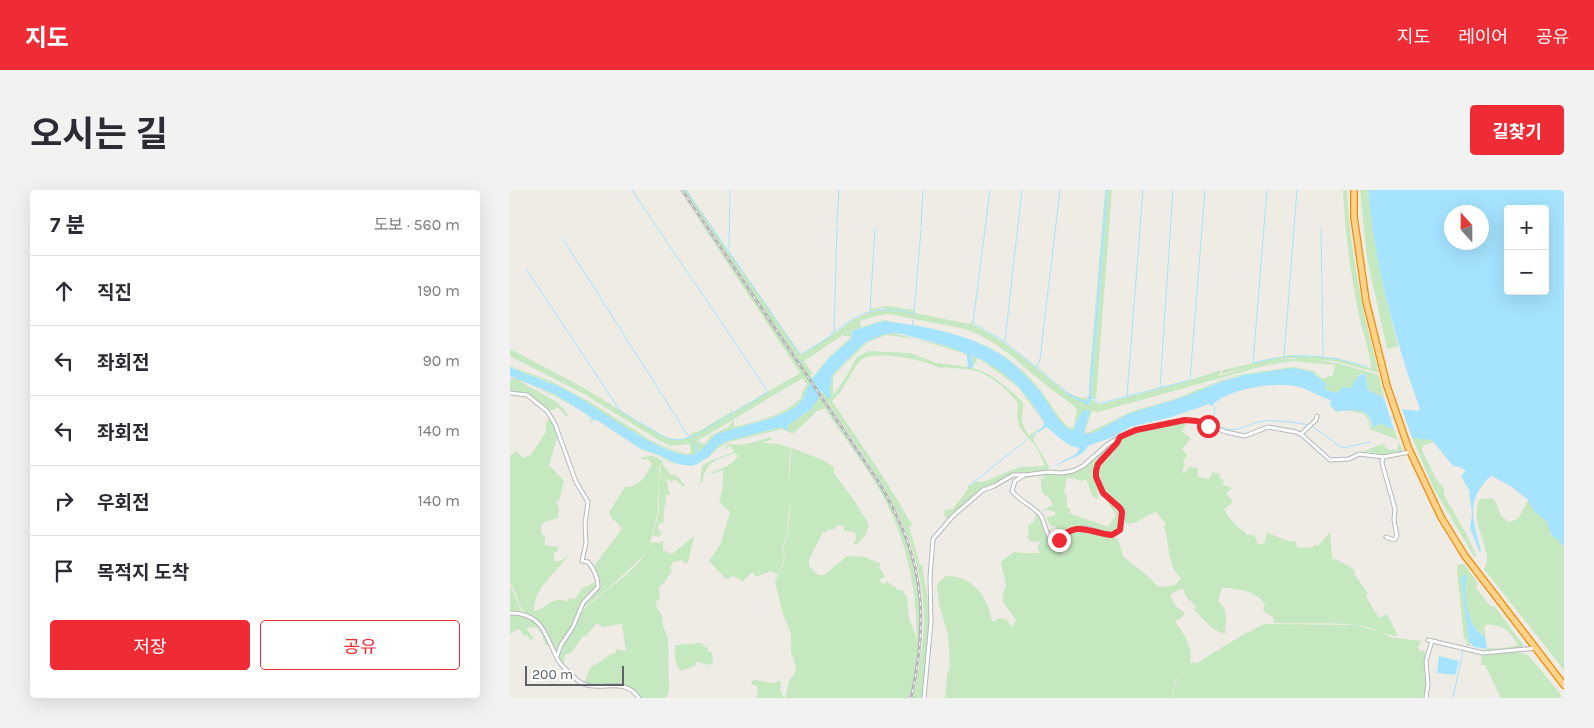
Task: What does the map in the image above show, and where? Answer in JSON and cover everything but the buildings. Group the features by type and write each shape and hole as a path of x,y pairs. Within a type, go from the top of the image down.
{"highway":[{"path":"1354,190 1354,217 1366,301 1382,368 1409,450 1441,517 1465,556 1564,685"},
{"path":"1542,656 1564,680"}],"street":[{"path":"510,393 527,395 550,415 576,482 588,502 585,524 586,543 582,561 588,562 592,568 598,580 598,587 583,603 574,627 561,645 556,656"},
{"path":"1301,434 1316,420 1316,416"},
{"path":"924,698 931,622 930,577 933,539 943,526 978,494 1009,476 1048,472 1062,473 1079,469 1101,449 1120,437 1136,430 1190,419 1226,432 1245,436 1268,426 1301,434 1330,460 1349,459 1359,454 1383,457 1409,450"},
{"path":"1025,475 1015,481 1012,492 1038,513 1042,518 1047,535 1053,542 1056,542 1066,533 1082,528 1105,534 1115,534 1120,530 1122,512 1103,493 1096,477 1096,471 1098,464 1120,437"},
{"path":"1383,457 1382,463 1395,509 1394,520 1397,532 1394,540 1386,537"},
{"path":"510,613 526,614 542,626 556,656 563,666 582,684 596,687 618,685 633,690 639,698"},
{"path":"1426,698 1428,684 1426,661 1430,640 1483,653 1536,648"}],"green space":[{"path":"679,190 811,382 804,397 796,407 773,418 716,434 700,451 692,442 697,453 686,455 671,451 653,443 569,392 510,367 551,381 590,402 652,441 672,450 688,454 691,452 690,444 671,446 660,441 584,394 510,356 510,349 584,388 662,436 676,440 692,437 689,435 731,412 729,408 733,412 800,373","holes":["803,378 807,385 802,392 801,398 778,414 734,427 733,420 729,427 710,436 705,444 697,441"]},
{"path":"684,190 686,190 801,355 861,316 874,311 888,310 883,308 870,311 870,309 887,306 914,310 914,312 889,310 915,313 969,324 973,321 973,325 1010,347 1068,394 1089,406 1091,399 1098,404 1102,404 1221,370 1219,376 1270,362 1298,358 1333,362 1378,375 1384,398 1368,390 1366,375 1362,373 1357,377 1351,388 1339,391 1338,393 1325,390 1322,381 1310,371 1293,369 1258,373 1227,379 1185,397 1127,415 1096,432 1086,434 1084,431 1090,411 1083,410 1074,430 1068,429 1059,421 1037,388 1016,367 997,353 975,341 996,351 1024,372 1038,387 1069,428 1074,427 1076,409 1009,354 987,339 961,328 888,314 860,321 861,327 885,320 911,326 884,321 854,329 851,332 851,339 829,358 812,381","holes":["844,334 844,336 850,336 849,339 829,357 812,378 812,373 804,361","1293,361 1335,365 1333,375 1323,379 1314,371 1293,367 1243,374 1224,379 1175,399 1133,411 1087,433 1085,431 1092,411 1098,412 1267,365"]},
{"path":"1105,190 1106,190 1090,381 1088,392"},
{"path":"1108,190 1112,190 1096,399 1091,398"},
{"path":"1343,190 1347,190 1358,282 1379,373 1334,361 1288,358 1221,374 1223,370 1290,355 1337,358 1371,369 1351,272"},
{"path":"1360,190 1368,190 1380,269 1398,346 1387,349 1367,258"},
{"path":"913,325 950,333 969,339"},
{"path":"892,333 947,346 968,355 969,368 973,361 972,355 995,366 1005,373 1014,382 1030,401 1044,422 1018,387 980,359 977,359 973,368 994,378 1023,402 1022,421 1029,435 1044,426 1031,437 1036,434 1033,439 1049,467 1048,471 1008,475 999,483 975,495 947,521 943,511 952,510 968,489 968,484 970,486 976,481 983,482 1019,467 1045,466 1037,448 1020,428 1017,417 1018,403 1009,393 994,380 976,371 944,367 941,369 914,359 877,356 861,360 841,392 832,401 880,471 912,525 909,526 920,565 922,565 930,625 923,698 913,698 924,623 922,590 915,558 891,500 875,472 820,392 824,393 827,390 834,373 859,348 870,340","holes":["886,335 916,339 963,353 967,356 968,367 936,363 911,353 868,351 857,357 833,396 833,378 868,342"]},
{"path":"1039,368 1067,392 1086,398 1088,394 1087,399 1084,401 1071,395 1059,387"},
{"path":"510,376 528,384 520,381 553,400 564,410 568,416 558,407 553,410 549,409 558,426 562,445 553,418 527,394 510,392 510,380 513,379"},
{"path":"528,384 557,396 580,410 562,400"},
{"path":"818,394 889,500 901,525 909,549 919,597 920,621 910,698 785,698 789,681 795,673 796,666 791,652 791,634 782,611 775,581 785,556 783,546 788,529 792,448 823,460 834,467 834,473 869,525 865,536 857,544 853,544 856,539 855,532 844,531 844,527 837,525 834,530 828,529 826,532 823,532 809,560 809,566 818,575 824,575 847,556 865,557 881,564 879,567 885,576 879,581 884,584 887,581 896,587 897,590 902,590 907,597 909,618 917,639 912,582 898,529 882,494 825,408 817,411 793,434 782,429 729,442 717,449 709,457 699,463 707,458 718,446 730,440 782,427 786,430 788,429 787,426 810,410 818,398"},
{"path":"1330,406 1333,406 1338,411 1346,410 1336,412"},
{"path":"580,410 591,417 592,420 594,419 597,420 641,449 657,454 677,464 642,450 598,421 594,420 590,423 591,418"},
{"path":"1347,410 1364,413 1368,416 1372,427 1376,427 1381,423 1394,430 1398,440 1370,429 1369,421 1364,414"},
{"path":"552,418 558,435 549,465 564,481 559,501 556,503 559,507 558,518 544,522 541,526 542,535 545,535 543,545 558,547 558,551 554,553 554,562 562,560 569,555 541,588 537,595 534,611 557,600 568,602 567,599 576,598 584,587 597,580 593,568 622,528 611,517 609,512 625,487 639,483 648,472 652,463 647,459 642,460 642,457 653,456 663,461 659,470 658,512 649,548 610,587 582,609 585,599 576,621 556,654 552,645 546,645 537,627 527,628 534,638 530,640 527,635 524,636 518,629 510,634 510,614 529,617 546,632 541,624 527,615 522,609 510,583 510,456 516,451 523,458 531,455 546,432 546,422"},
{"path":"1193,420 1192,423 1186,423 1182,432 1191,438 1182,449 1187,455 1183,462 1185,465 1182,471 1184,474 1189,467 1198,468 1198,477 1209,479 1213,472 1220,474 1219,478 1224,480 1222,484 1232,488 1226,493 1232,500 1232,503 1224,509 1233,522 1246,535 1254,535 1258,544 1264,544 1267,533 1295,541 1298,548 1312,548 1315,545 1318,546 1330,532 1332,557 1334,560 1345,564 1355,571 1354,574 1368,593 1366,597 1379,618 1387,614 1398,636 1357,625 1274,623 1273,617 1263,611 1265,604 1257,596 1240,590 1222,588 1218,601 1225,612 1225,634 1212,627 1194,610 1196,606 1186,597 1183,588 1171,594 1174,603 1185,613 1175,621 1189,645 1190,663 1198,663 1175,681 1172,698 945,698 950,665 948,635 939,604 938,583 946,576 954,576 966,580 977,588 985,600 992,621 1000,618 1006,619 1012,627 1016,620 1003,602 1003,593 1006,585 1001,562 1014,552 1040,553 1037,546 1040,544 1039,541 1032,542 1027,537 1029,532 1028,525 1033,523 1038,514 1049,539 1057,547 1056,549 1065,554 1069,548 1064,545 1066,543 1061,538 1068,533 1081,530 1096,532 1118,539 1123,556 1157,586 1164,587 1177,584 1181,578 1176,573 1171,561 1164,527 1166,524 1156,512 1134,523 1125,523 1122,509 1104,492 1097,476 1097,468 1121,437 1156,425"},
{"path":"770,437 772,439 763,443 778,444 791,448 787,535 782,546 784,554 783,564 778,575 771,571 756,577 752,572 743,581 733,576 728,579 709,561 721,543 730,512 719,502 724,470 711,474 730,464 738,456 735,453 713,462 707,469 702,482 700,482 702,466 734,452 731,446 721,450 729,444 751,443"},
{"path":"1119,438 1096,467 1101,488 1098,490 1098,499 1093,497 1086,479 1082,481 1067,477 1064,492 1067,497 1067,507 1071,509 1069,513 1108,527 1116,515 1103,495 1119,509 1121,516 1120,529 1112,534 1083,529 1076,530 1070,531 1057,540 1051,539 1043,519 1052,535 1056,538 1059,534 1056,527 1050,525 1046,517 1055,516 1055,512 1041,511 1053,505 1049,498 1041,492 1041,479 1037,477 1043,479 1044,476 1033,476 1016,481 1035,474 1079,469 1094,455"},
{"path":"1412,438 1429,439 1434,442 1423,445 1422,450 1435,477 1444,489 1444,495 1467,535 1476,555 1475,558 1434,489"},
{"path":"1399,442 1403,450 1401,452 1383,455 1369,452 1359,453 1382,444 1389,450 1395,449 1397,452"},
{"path":"662,464 671,475 676,475 685,485 684,487 674,479 672,482 659,475"},
{"path":"659,476 666,479 670,495 666,495 663,515 664,522 658,525 658,529 662,534 657,537 653,535 659,512"},
{"path":"1490,498 1495,500 1501,516 1509,522 1518,519 1528,500 1534,511 1547,522 1551,535 1559,538 1564,546 1564,670 1484,569 1487,562 1487,554 1477,518 1477,508 1480,499"},
{"path":"694,536 688,562 686,564 681,560 673,562 670,568 672,570 664,583 659,587 660,598 656,601 657,609 662,615 663,626 668,638 669,691 666,698 639,698 626,687 596,686 582,683 590,668 615,653 617,649 626,651 622,624 603,627 597,623 586,636 583,636 571,653 565,655 563,666 558,658 559,653 576,619 591,603 632,570 647,551 651,542 660,543 663,540 663,550 672,554"},
{"path":"1464,564 1477,582 1476,588 1490,606 1495,607 1523,645 1522,648 1492,651 1486,649 1483,634 1477,630 1470,618 1466,603 1465,580 1462,578 1471,646 1467,646 1466,639 1464,639 1457,565","holes":["1487,624 1502,628 1509,633 1518,645 1499,649 1487,647 1484,627"]},
{"path":"510,585 521,610 524,613 510,613"},
{"path":"1265,624 1356,625 1381,632 1390,637 1421,641 1418,648 1420,652 1422,650 1426,652 1424,662 1425,698 1173,698 1176,682 1181,676 1232,641"},
{"path":"703,643 703,646 708,648 708,652 712,652 713,663 707,665 696,661 695,666 680,671 675,660 675,645"},
{"path":"1517,652 1528,655 1560,693 1561,698 1501,698 1485,665 1481,665 1482,655"},
{"path":"755,680 772,683 780,681 780,690 784,698 756,698 757,686 751,684"}],"water":[{"path":"1106,190 1108,190 1091,397 1096,399 1091,399 1089,406 1070,396 1065,391 1084,401 1087,400 1089,394"},
{"path":"1368,190 1564,190 1564,546 1559,542 1559,538 1556,539 1552,535 1547,522 1534,511 1528,500 1512,487 1492,476 1481,487 1474,503 1473,511 1480,553 1470,528 1472,514 1469,490 1461,476 1466,471 1460,467 1453,466 1432,440 1412,438 1402,409 1417,411 1420,409 1394,328 1375,246"},
{"path":"884,321 938,330 990,348 1019,369 1038,389 1059,420 1069,429 1074,430 1083,410 1090,411 1084,431 1086,434 1095,432 1128,414 1187,396 1223,381 1244,375 1293,368 1312,372 1326,384 1325,390 1338,393 1342,387 1351,388 1357,377 1365,373 1368,390 1384,398 1394,430 1381,423 1373,428 1370,418 1362,412 1353,410 1335,411 1330,406 1331,400 1303,388 1289,385 1265,386 1228,395 1212,406 1209,404 1171,417 1130,427 1113,437 1088,446 1084,452 1050,468 1076,454 1080,448 1071,446 1047,427 1030,437 1043,427 1044,422 1023,391 1005,375 985,361 973,356 971,356 972,366 968,368 967,354 947,346 892,333 881,335 864,343 831,377 831,385 829,387 831,397 828,399 822,391 818,394 819,398 810,410 787,426 789,432 782,427 727,441 718,446 707,458 692,466 677,464 657,454 641,449 597,420 594,419 592,421 591,417 554,394 510,376 510,367 559,387 575,395 636,434 672,452 687,455 697,453 692,442 697,450 700,451 716,434 773,418 796,407 804,397 813,378 829,358 851,339 852,331"},
{"path":"1466,574 1468,610 1472,623 1484,636 1486,649 1474,647 1469,642 1461,578"},
{"path":"1439,656 1459,661 1455,675 1437,673"}],"waterway":[{"path":"527,270 620,411 666,438 680,440 696,435 768,392 632,190"},
{"path":"686,190 800,354 832,335 833,332"},
{"path":"729,249 730,190"},
{"path":"837,224 839,190"},
{"path":"921,227 923,190"},
{"path":"990,190 973,323 1005,342 1069,394"},
{"path":"1005,341 1022,190"},
{"path":"1037,367 1040,359 1060,190"},
{"path":"1127,396 1143,190"},
{"path":"1160,388 1173,190"},
{"path":"1094,399 1098,403 1102,403 1190,380 1205,190"},
{"path":"1267,190 1253,363 1283,357 1310,356 1338,359 1368,367"},
{"path":"1284,356 1297,190"},
{"path":"837,227 834,332 855,318 877,310 914,313 921,229"},
{"path":"870,310 875,229"},
{"path":"1321,229 1323,356"},
{"path":"563,239 689,437"},
{"path":"912,326 913,320"},
{"path":"1214,405 1215,413 1210,421 1225,429 1237,429 1263,421 1291,422 1307,425"},
{"path":"1389,417 1397,420"},
{"path":"1312,426 1342,448 1371,442"},
{"path":"970,485 1028,439"},
{"path":"1453,698 1463,651"}],"railway":[{"path":"682,190 878,481 905,534 913,560 921,612 917,668 911,698"}],"route":[{"path":"1059,540 1062,535 1082,528 1112,535 1120,530 1123,518 1122,512 1103,493 1096,477 1096,468 1101,459 1117,443 1120,437 1136,430 1190,419 1208,426"}]}
